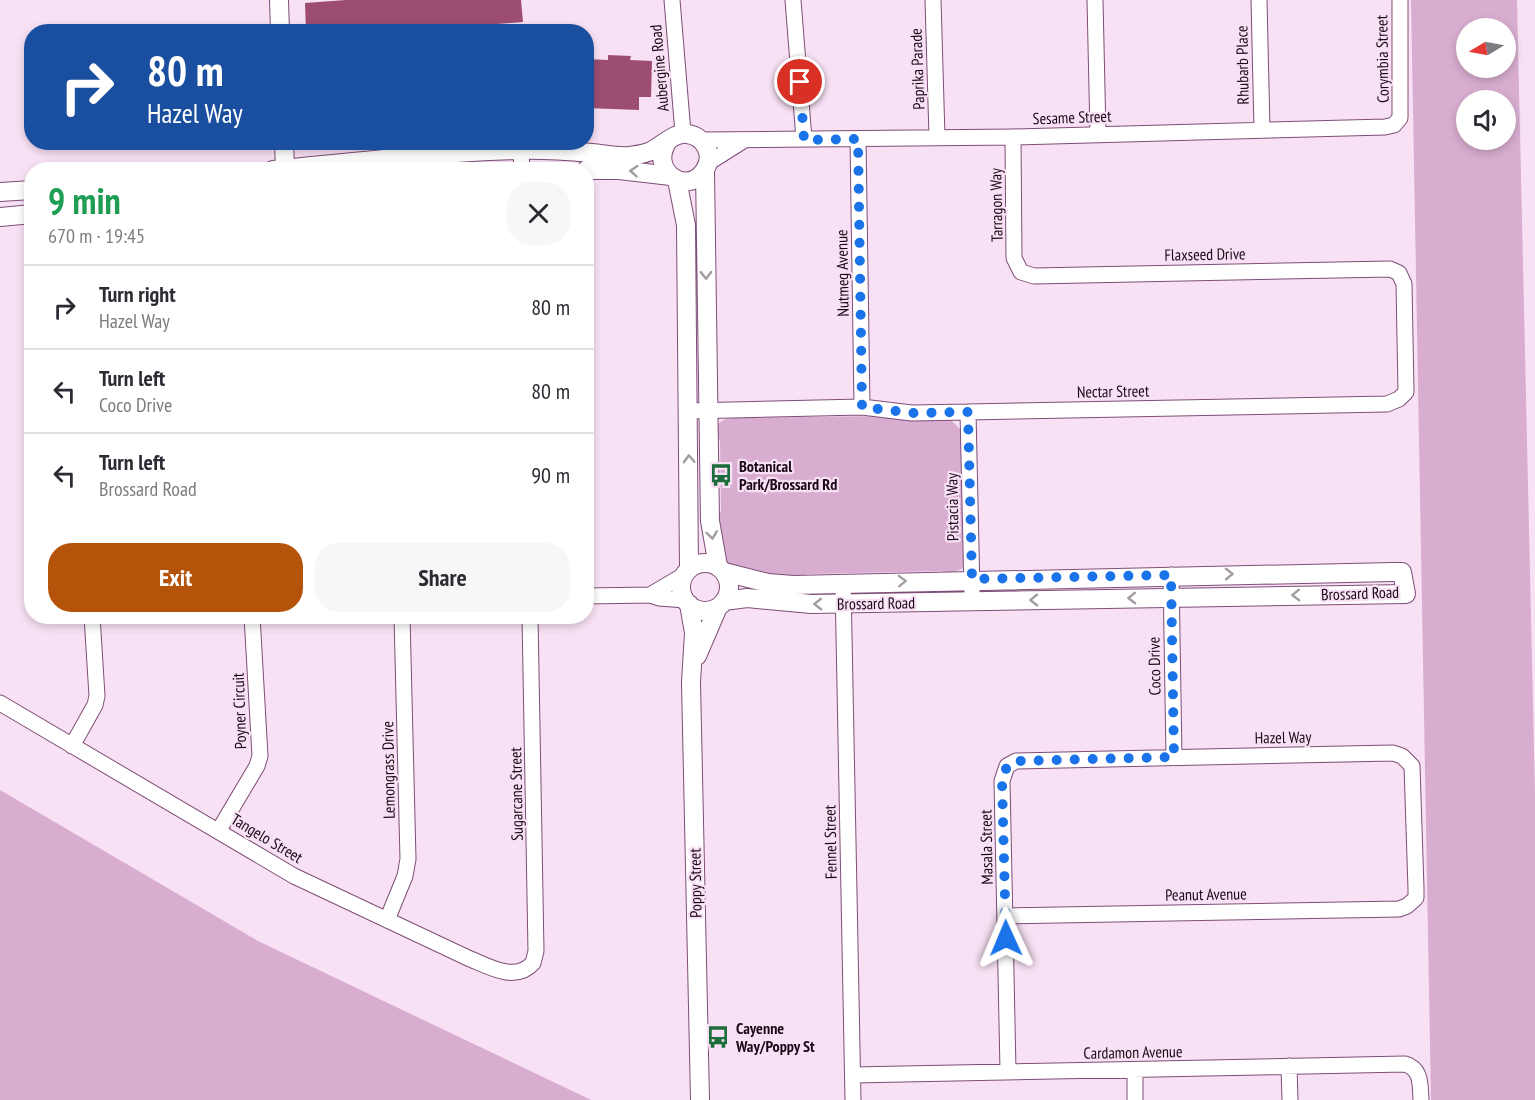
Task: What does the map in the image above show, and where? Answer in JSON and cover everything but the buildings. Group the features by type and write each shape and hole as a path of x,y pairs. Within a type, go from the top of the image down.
{"street":[{"path":"279,0 280,24"},
{"name":"Aubergine Road","path":"672,0 675,137"},
{"path":"793,0 804,140"},
{"name":"Paprika Parade","path":"933,0 937,138"},
{"path":"1095,0 1098,134"},
{"name":"Rhubarb Place","path":"1259,0 1262,129"},
{"name":"Corymbia Street","path":"1400,0 1400,118"},
{"name":"Sesame Street","path":"701,140 1013,137 1385,127 1394,125 1400,118"},
{"path":"675,137 661,156 662,163 674,178 686,225 687,572 681,588 687,602"},
{"path":"398,162 521,150 628,156 649,153 675,137 701,140 707,148 710,521 721,569 729,586 721,604 703,610 687,602 650,595 594,596"},
{"name":"Tarragon Way","path":"1013,137 1014,258 1021,272"},
{"name":"Nutmeg Avenue","path":"858,139 862,407"},
{"path":"594,170 638,171 693,180 743,141"},
{"path":"521,150 522,162"},
{"path":"0,192 24,190"},
{"path":"0,217 24,215"},
{"name":"Flaxseed Drive","path":"1021,272 1034,276 1390,269"},
{"name":"Nectar Street","path":"688,411 862,407 912,413 1387,404 1399,399 1406,392 1407,378 1404,284 1399,273 1390,269"},
{"name":"Pistacia Way","path":"968,412 972,601"},
{"path":"650,595 703,563 721,569"},
{"name":"Brossard Road","path":"721,569 768,583 1402,572 1406,594 792,604 747,598 721,604"},
{"name":"Coco Drive","path":"1171,575 1174,757"},
{"name":"Fennel Street","path":"843,583 853,1100"},
{"name":"Poppy Street","path":"687,602 694,633 692,666 700,1100"},
{"name":"Poppy Street","path":"692,666 721,604"},
{"path":"72,746 95,705 97,696 92,624"},
{"name":"Poyner Circuit","path":"219,830 260,756 252,624"},
{"name":"Lemongrass Drive","path":"387,920 405,876 408,860 402,624"},
{"name":"Sugarcane Street","path":"528,969 533,963 536,951 530,624"},
{"name":"Tangelo Street","path":"0,703 294,876 497,970 519,972 528,969"},
{"name":"Hazel Way","path":"1007,766 1016,761 1385,753 1402,756 1412,766 1414,777 1416,898 1407,906"},
{"name":"Masala Street","path":"1007,766 1002,781 1008,1071"},
{"name":"Peanut Avenue","path":"1005,916 1387,909 1407,906"},
{"name":"Cardamon Avenue","path":"853,1075 1405,1064 1413,1066 1418,1073 1421,1100"},
{"path":"1289,1066 1290,1100"},
{"path":"1135,1070 1135,1100"}],"shaded area":[{"path":"1411,0 1517,0 1535,795 1535,1100 1431,1100"},
{"path":"882,416 907,420 950,419 961,430 965,562 962,569 946,575 942,571 807,574 801,580 793,580 747,571 728,563 722,557 713,520 721,511 720,440 715,436 719,423 733,418"},
{"path":"0,790 258,941 591,1100 0,1100"}],"place":[{"name":"Botanical Park/Brossard Rd","path":"721,475"},
{"name":"Cayenne Way/Poppy St","path":"718,1037"}],"route":[{"path":"800,82 804,140 858,139 862,407 912,413 968,412 972,579 1171,575 1174,757 1016,761 1007,766 1002,781 1006,938"}]}
